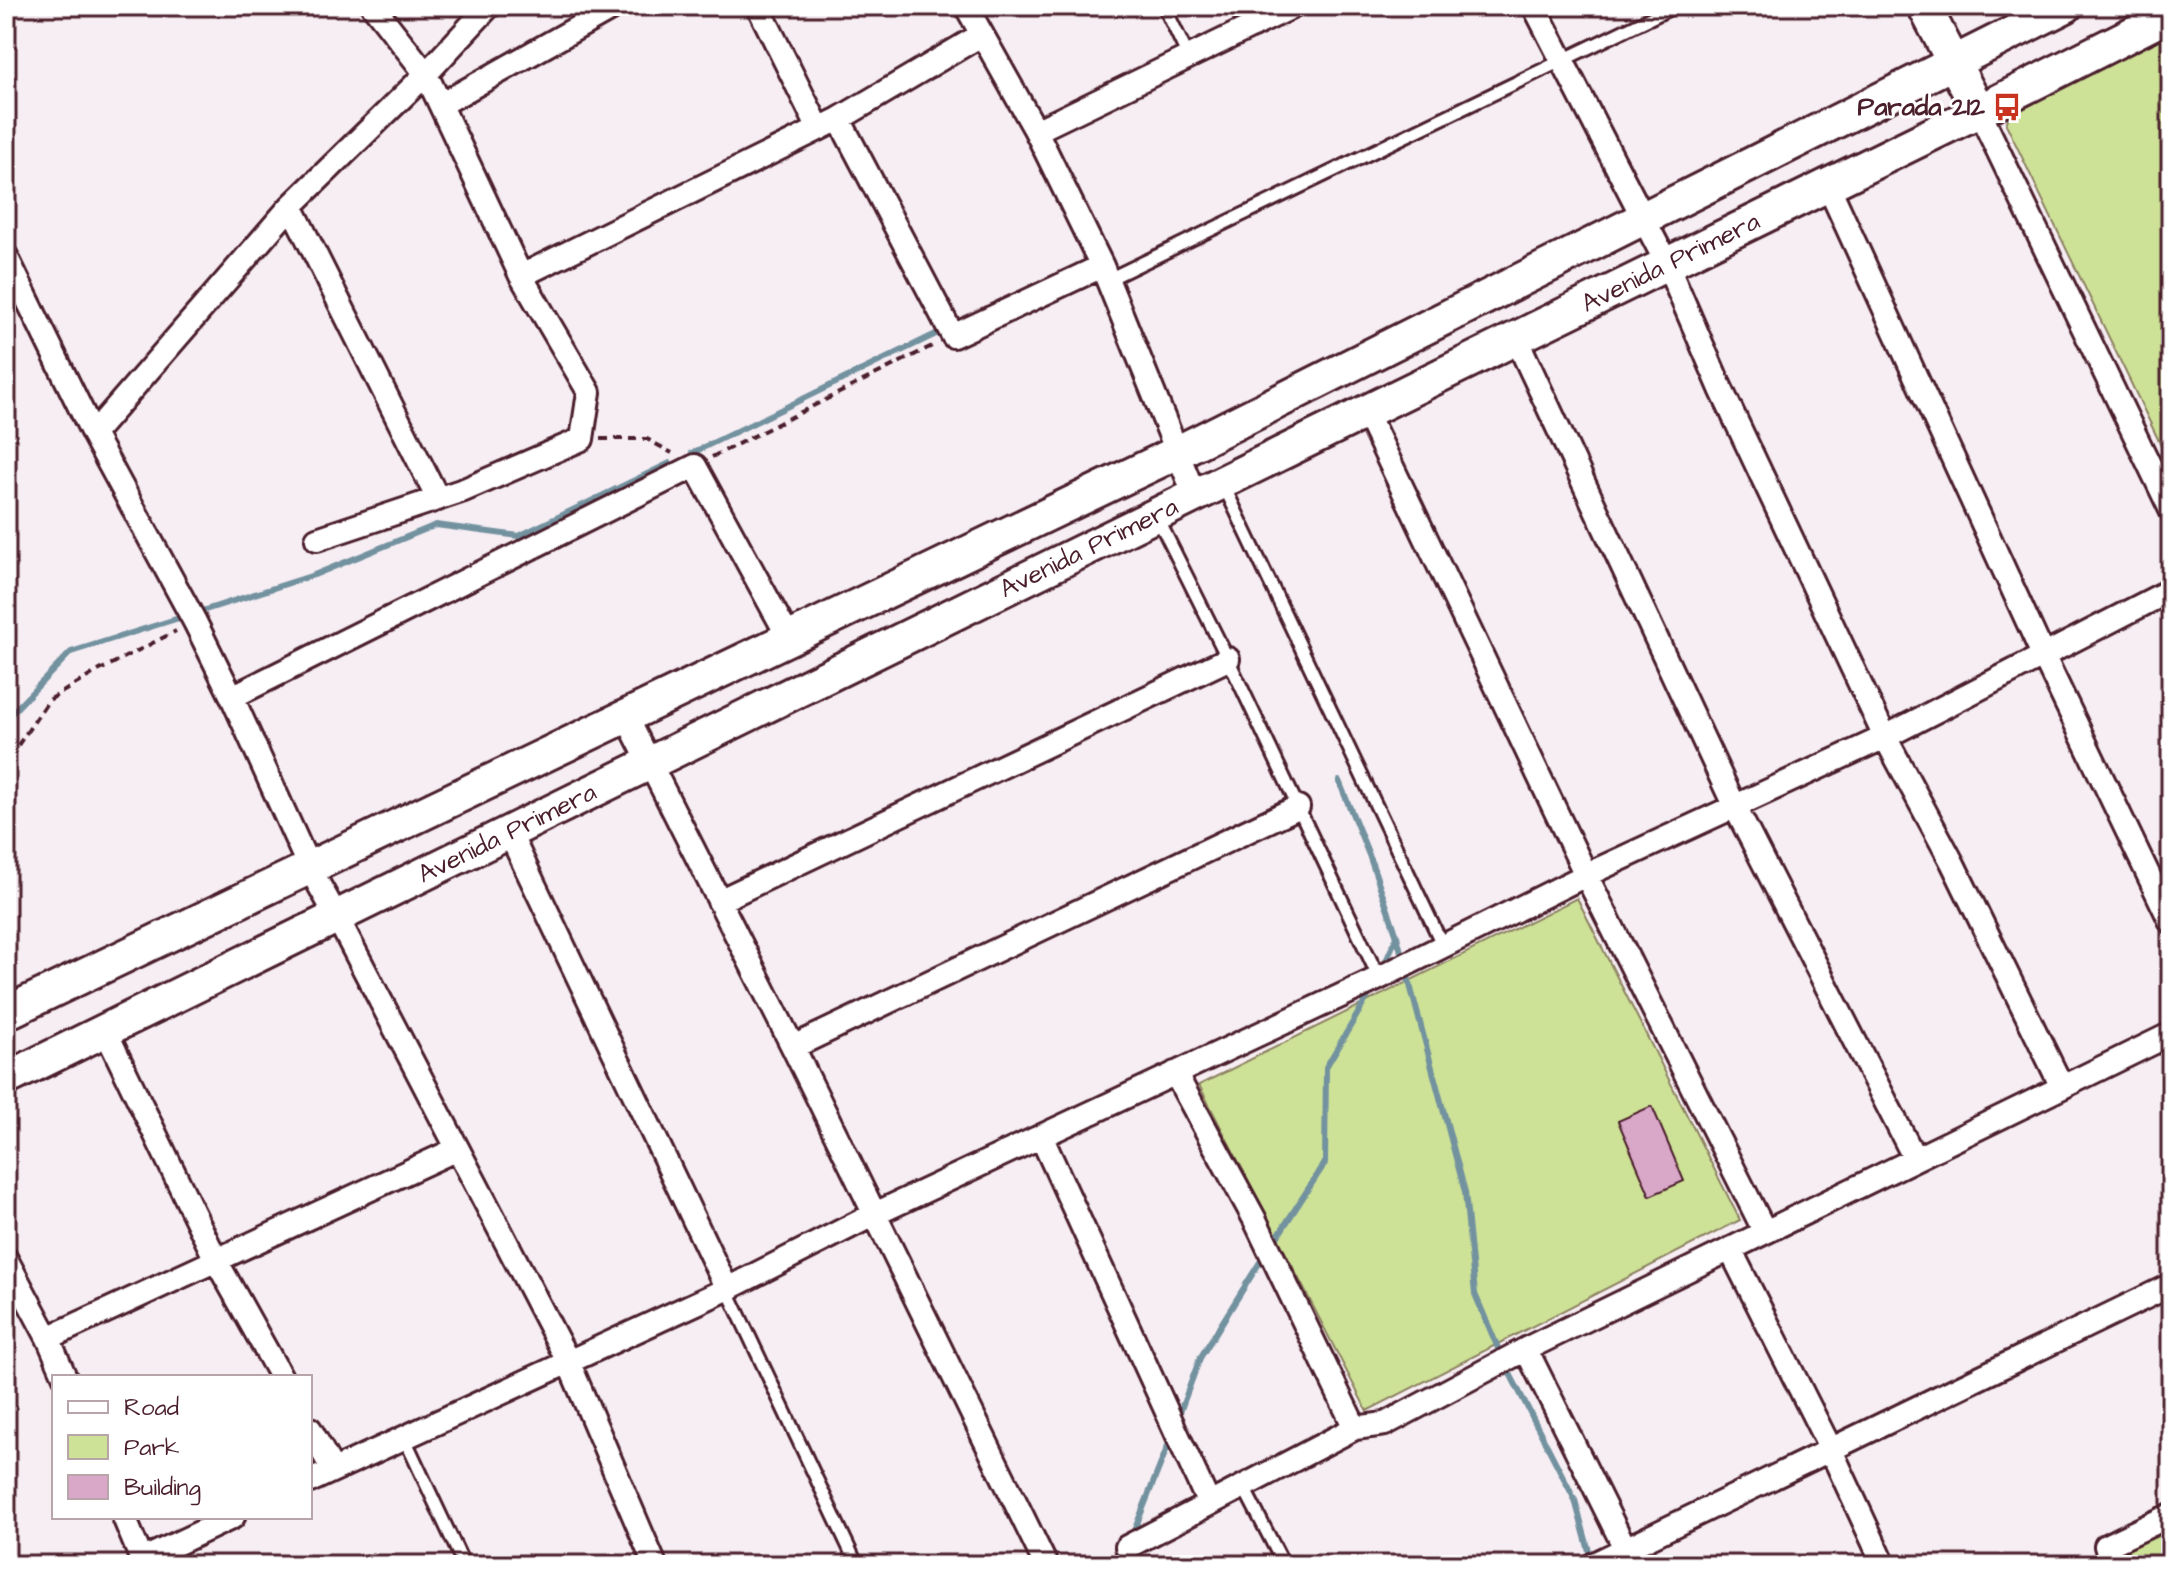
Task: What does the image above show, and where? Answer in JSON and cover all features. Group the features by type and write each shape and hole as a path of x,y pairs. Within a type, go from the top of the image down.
{"main road":[{"path":"1924,6 1979,111"},
{"name":"Avenida Primera","path":"6,1013 1176,453 2066,6"},
{"name":"Avenida Primera","path":"6,1079 2171,14"}],"street":[{"path":"317,539 438,499 582,439 589,392 521,276 426,74 373,6"},
{"path":"93,434 291,206 426,74 489,6"},
{"path":"442,104 616,6"},
{"path":"758,6 953,336 1104,273"},
{"path":"966,6 1036,131 1104,273 1176,453 1208,489"},
{"path":"1036,131 1294,6"},
{"path":"1534,6 1667,264 1721,389 1885,737 1952,862 2062,1087"},
{"path":"521,276 829,124 981,35"},
{"path":"1979,111 2171,510"},
{"path":"1828,185 2043,655 2171,922"},
{"path":"291,206 438,499"},
{"path":"6,256 93,434 195,622 309,867 568,1361 655,1565"},
{"path":"1516,338 1734,805 1915,1159"},
{"path":"1366,412 1586,875 1765,1232"},
{"path":"232,697 695,466 789,638"},
{"path":"312,1480 727,1289 873,1215 1379,978 1586,875 1885,737 2171,590"},
{"path":"719,901 1228,659"},
{"path":"626,716 793,1047 1046,1565"},
{"path":"793,1047 1298,807"},
{"path":"509,832 727,1289"},
{"path":"105,1030 217,1262 280,1375"},
{"path":"1127,1547 1355,1428 1385,1424 1526,1349 2170,1037"},
{"path":"1175,1073 1254,1218 1355,1428"},
{"path":"1041,1136 1209,1504"},
{"path":"48,1338 457,1149"},
{"path":"1730,1249 1830,1448 1884,1565"},
{"path":"6,1259 64,1375"},
{"path":"1592,1565 2171,1285"},
{"path":"1526,1349 1625,1548"},
{"path":"312,1433 333,1470"},
{"path":"2112,1565 2106,1546 2171,1515"},
{"path":"125,1519 143,1562 229,1519"}],"lane":[{"path":"1164,6 1189,58"},
{"path":"1104,273 1675,6"},
{"path":"1208,489 1443,946"},
{"path":"1156,515 1379,978"},
{"path":"727,1289 857,1565"},
{"path":"404,1437 464,1565"},
{"path":"1243,1486 1284,1565"}],"path":[{"path":"582,439 647,439 695,466 953,336"},
{"path":"6,753 18,745 49,700 98,671 195,622"}],"green space":[{"path":"2171,20 2171,466 2006,124 2014,102"},
{"path":"1577,898 1740,1220 1367,1411 1199,1085"},
{"path":"2171,1526 2171,1565 2132,1565 2120,1551"}],"building":[{"path":"1652,1106 1684,1181 1650,1196 1618,1121"}],"waterway":[{"path":"692,453 938,333"},
{"path":"202,611 314,575 436,525 519,536 670,463"},
{"path":"6,719 71,652 179,618"},
{"path":"1339,781 1397,936 1383,968"},
{"path":"1397,936 1403,960"},
{"path":"1406,970 1465,1192 1475,1294 1503,1360 1575,1500 1592,1562"},
{"path":"1272,1245 1325,1163 1326,1067 1373,988"},
{"path":"1177,1420 1200,1358 1265,1254"},
{"path":"1132,1536 1171,1438"},
{"path":"1102,1565 1125,1549"}],"place":[{"name":"Parada 212","path":"2007,107"}]}
